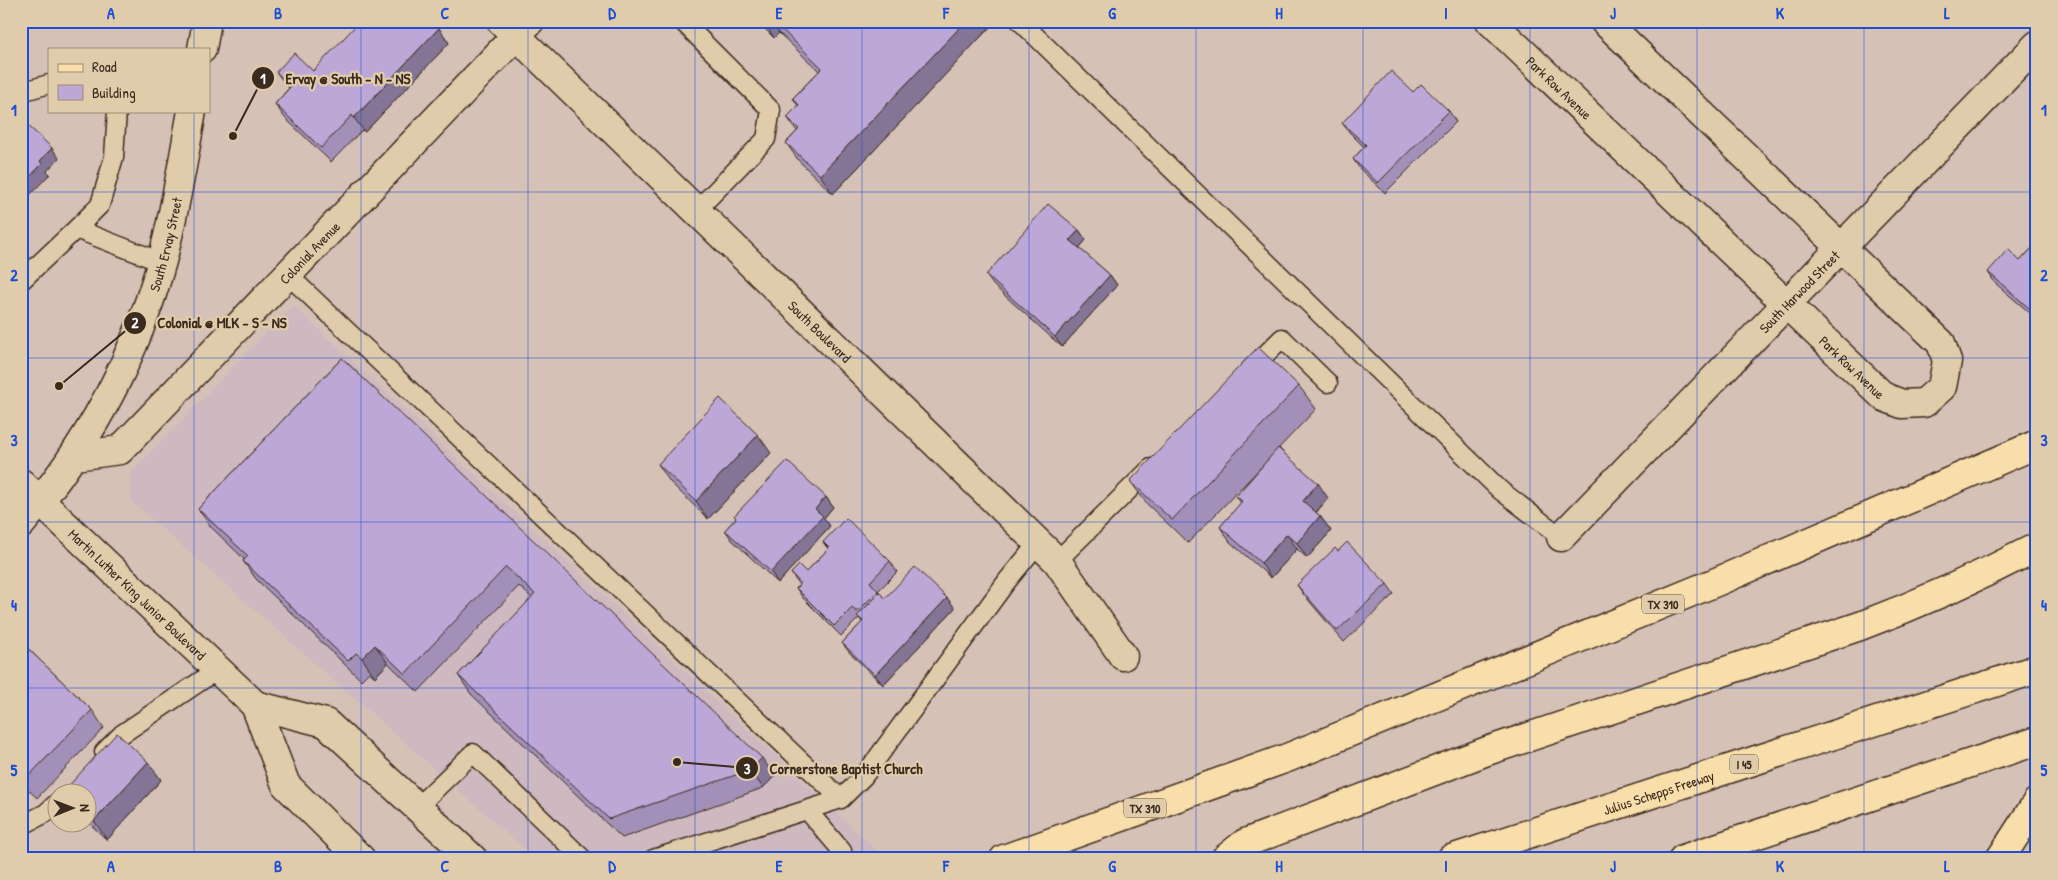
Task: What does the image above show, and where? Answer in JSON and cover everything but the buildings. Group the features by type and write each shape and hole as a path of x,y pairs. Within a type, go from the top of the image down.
{"main road":[{"name":"TX 310","path":"1004,859 1287,758 1722,580 2037,444"},
{"path":"1225,859 1245,843 1487,751 1860,626 1915,605 2037,547"},
{"name":"Julius Schepps Freeway","path":"1451,859 2037,669"},
{"path":"1683,859 2037,741"},
{"path":"2000,859 2037,802"}],"street":[{"path":"202,48 207,21"},
{"name":"Park Row Avenue","path":"1490,21 1787,302 1884,397 1902,404 1924,403 1942,387 1947,361 1941,343 1604,21"},
{"name":"South Boulevard","path":"516,26 696,211 1057,562 1123,656"},
{"name":"Colonial Avenue","path":"75,456 120,450 287,274 516,26"},
{"name":"South Harwood Street","path":"1561,537 2037,45"},
{"name":"South Ervay Street","path":"31,492 75,456 109,395 139,328 161,262 178,190 192,112"},
{"path":"21,524 31,492"},
{"name":"Martin Luther King Junior Boulevard","path":"31,492 255,705 286,785 361,859"},
{"name":"Martin Luther King Junior Boulevard","path":"255,705 326,723 473,859"}],"lane":[{"path":"682,21 771,110 766,139 696,211"},
{"path":"1020,21 1500,490 1561,537"},
{"path":"21,92 48,84"},
{"path":"21,281 100,205 114,157 117,112"},
{"path":"76,229 161,262"},
{"path":"287,274 841,799"},
{"path":"1240,380 1282,338 1328,383"},
{"path":"1057,562 1162,457"},
{"path":"653,859 841,799 864,776 1007,581 1038,543"},
{"path":"91,767 122,734 218,670"},
{"path":"417,807 473,753 575,856"},
{"path":"807,810 842,852 838,859"},
{"path":"21,826 48,811"}],"shaded area":[{"path":"293,305 886,859 536,859 131,501 131,472"}],"place":[{"name":"Ervay @ South - N - NS","path":"233,136"},
{"name":"Colonial @ MLK - S - NS","path":"59,386"},
{"name":"Cornerstone Baptist Church","path":"677,762"}]}
